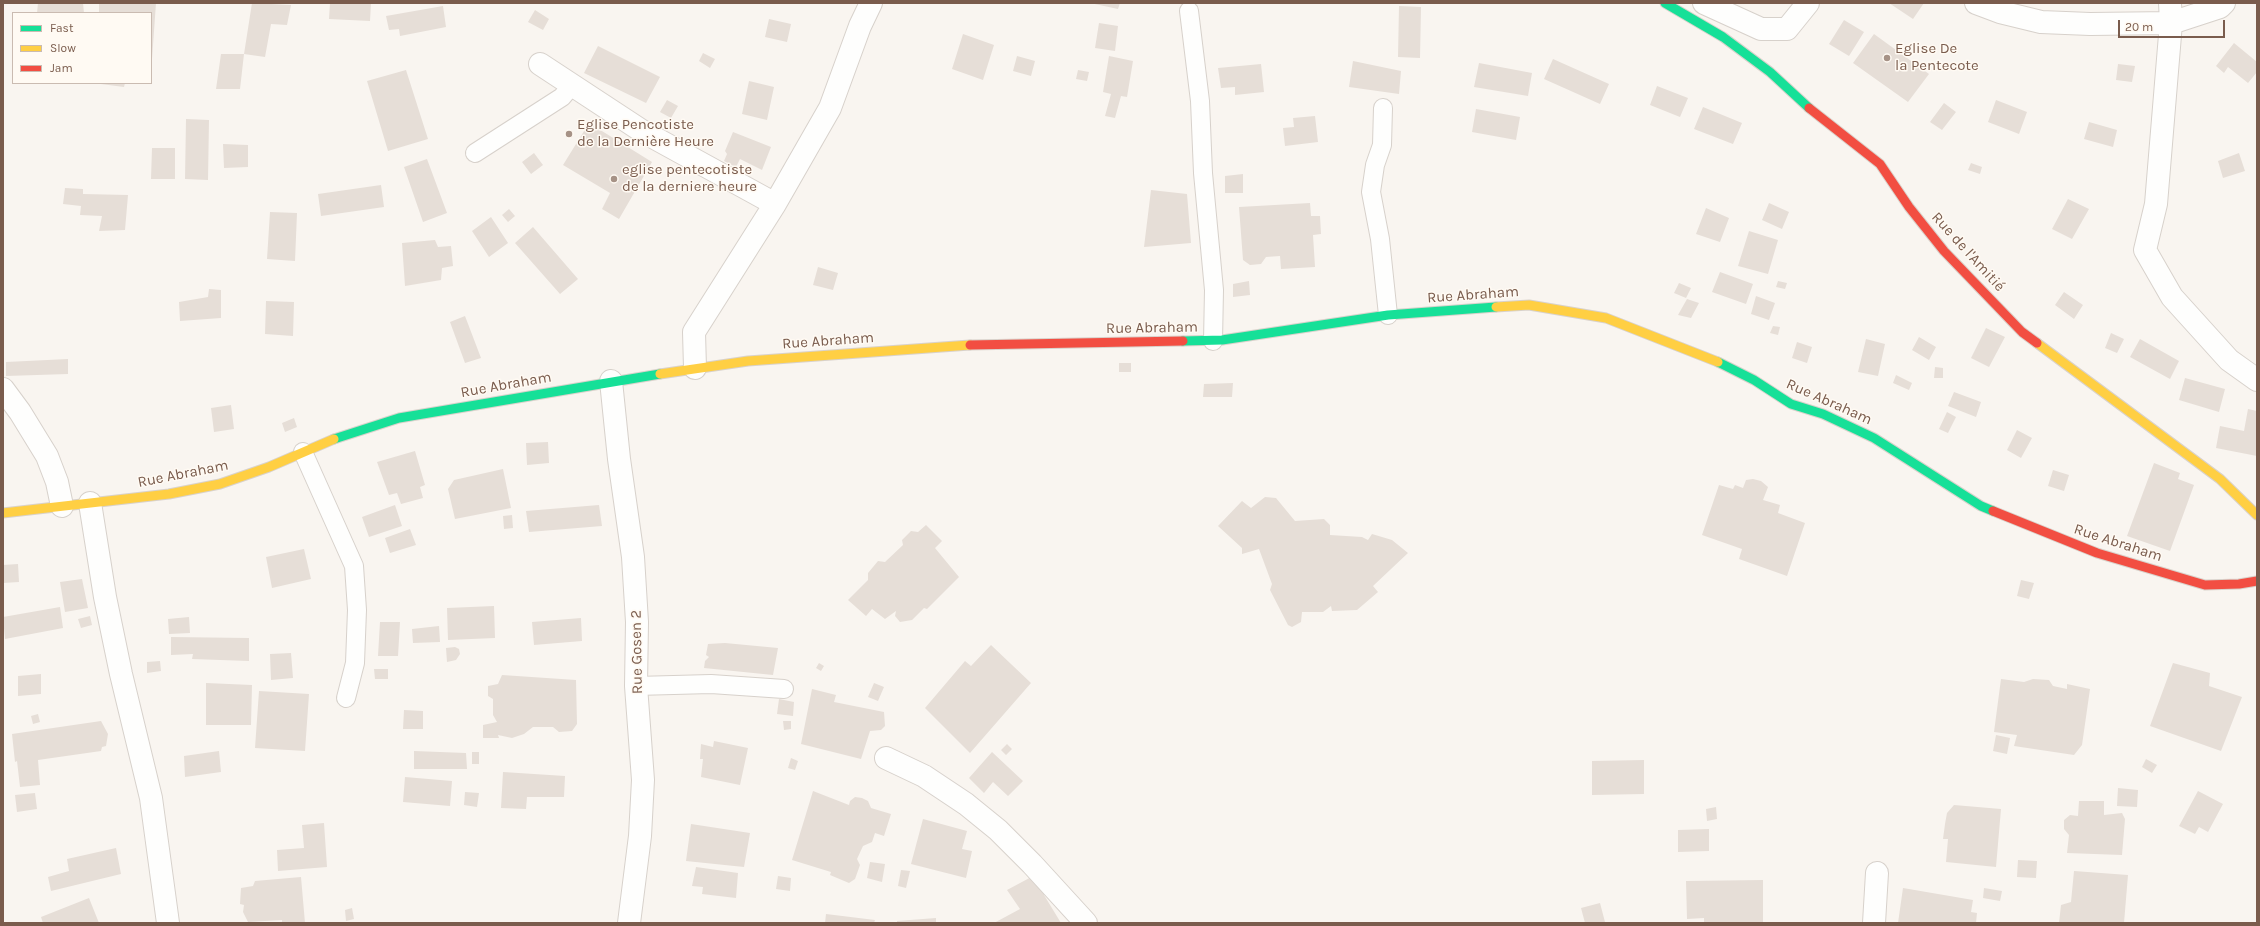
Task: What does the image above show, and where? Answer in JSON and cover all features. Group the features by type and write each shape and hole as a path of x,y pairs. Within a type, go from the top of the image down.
{"street":[{"path":"695,368 694,332 775,204 830,108 860,26 871,3"},
{"name":"Rue de l'Amitié","path":"1665,3 1723,37 1741,50 1880,164 1910,207 1944,251 2022,332 2119,402 2214,475 2257,515"},
{"path":"1704,3 1761,29 1787,28 1808,3"},
{"path":"1976,3 2000,12 2041,22 2090,24 2220,7 2224,3"},
{"path":"2170,13 2156,204 2145,250 2172,297 2229,360 2257,380"},
{"path":"540,64 642,131 775,204"},
{"name":"Rue Abraham","path":"3,513 169,494 220,484 331,440 399,418 695,368 748,361 972,345 1213,341 1388,315 1529,305 1606,318 1716,361 1754,380 1791,404 1823,414 1874,438 1981,506 2097,553 2205,585 2239,584 2257,581"},
{"name":"Rue Gosen 2","path":"611,381 619,459 634,557 638,622 636,686 643,780 640,836 629,923"},
{"path":"3,390 20,412 47,456 57,482 62,506"},
{"path":"90,503 105,597 116,651 151,798 168,923"},
{"path":"886,758 924,776 966,804 998,830 1032,864 1086,923"},
{"path":"1874,923 1877,873"}],"lane":[{"path":"1189,11 1200,101 1203,174 1214,290 1213,341"},
{"path":"475,153 562,97 572,85"},
{"path":"1383,108 1382,145 1375,165 1371,192 1380,239 1388,315"},
{"path":"303,452 354,566 357,610 355,663 346,698"},
{"path":"636,686 711,684 784,689"}],"building":[{"path":"38,3 83,3 84,12 37,12"},
{"path":"99,3 156,3 152,59 152,12 99,12"},
{"path":"252,3 291,5 287,25 271,24 265,57 244,54"},
{"path":"330,3 371,3 370,21 329,19"},
{"path":"1090,3 1120,3 1118,9"},
{"path":"1889,3 1924,3 1913,19"},
{"path":"443,6 446,27 400,36 399,29 389,30 386,16"},
{"path":"1399,6 1421,7 1420,58 1398,57"},
{"path":"535,10 549,19 543,30 528,22"},
{"path":"769,19 791,24 787,42 765,37"},
{"path":"1844,20 1864,32 1849,56 1829,44"},
{"path":"1099,23 1118,26 1115,51 1095,48"},
{"path":"963,34 994,45 983,80 952,69"},
{"path":"1874,34 1929,74 1908,102 1853,63"},
{"path":"2234,43 2257,62 2257,72 2248,83 2228,67 2224,73 2216,66"},
{"path":"598,46 660,77 646,103 584,73"},
{"path":"703,53 715,59 710,68 699,61"},
{"path":"221,54 244,54 240,89 216,89"},
{"path":"1017,56 1035,61 1031,76 1013,71"},
{"path":"1109,56 1133,61 1127,97 1121,96 1115,118 1105,116 1111,94 1103,92"},
{"path":"1553,59 1609,84 1600,104 1544,79"},
{"path":"1353,61 1401,71 1399,94 1349,87"},
{"path":"1479,63 1532,73 1528,96 1474,87"},
{"path":"1261,64 1264,92 1235,95 1235,87 1221,88 1218,68"},
{"path":"2118,64 2135,66 2132,82 2116,80"},
{"path":"406,70 428,139 388,151 367,81"},
{"path":"1078,70 1089,72 1087,81 1076,79"},
{"path":"749,81 774,87 767,120 742,114"},
{"path":"101,84 125,84 124,87"},
{"path":"1657,86 1688,98 1680,117 1650,105"},
{"path":"667,100 678,106 671,118 660,112"},
{"path":"1996,100 2027,112 2019,134 1988,122"},
{"path":"1944,103 1956,112 1942,130 1930,122"},
{"path":"1703,107 1742,123 1733,144 1694,129"},
{"path":"1476,109 1520,117 1516,140 1472,132"},
{"path":"1315,116 1318,142 1285,146 1283,128 1294,127 1293,118"},
{"path":"186,119 209,120 208,180 185,179"},
{"path":"2089,122 2117,130 2113,147 2084,139"},
{"name":"eglise pentecotiste de la derniere heure","path":"589,123 652,162 619,219 602,209 610,193 563,165"},
{"path":"733,132 771,147 762,170 740,159 736,167 724,161 727,154 725,151"},
{"path":"223,144 248,145 248,167 224,168"},
{"path":"152,148 175,148 175,179 151,179"},
{"path":"534,153 543,165 531,174 522,162"},
{"path":"2239,153 2245,171 2223,178 2218,161"},
{"path":"427,159 447,213 423,222 404,167"},
{"path":"1971,163 1982,167 1980,174 1968,170"},
{"path":"1243,174 1243,193 1225,193 1225,176"},
{"path":"381,185 384,207 321,216 318,194"},
{"path":"65,188 83,189 83,194 128,195 125,230 99,231 102,216 80,215 81,206 63,204"},
{"path":"1151,190 1187,194 1191,243 1144,247"},
{"path":"2068,199 2089,209 2072,239 2052,229"},
{"path":"1310,203 1311,216 1320,216 1321,234 1313,235 1315,267 1281,269 1280,256 1266,257 1261,264 1250,265 1243,260 1239,207"},
{"path":"1769,203 1789,212 1782,229 1762,220"},
{"path":"1706,208 1729,218 1720,242 1696,234"},
{"path":"509,209 515,216 508,222 502,215"},
{"path":"270,212 297,213 295,261 267,259"},
{"path":"491,217 508,243 489,257 472,231"},
{"path":"533,227 578,279 560,294 515,243"},
{"path":"1749,231 1778,240 1768,274 1738,266"},
{"path":"435,240 438,247 451,246 453,266 442,268 441,280 405,286 402,243"},
{"path":"818,267 838,273 833,290 813,285"},
{"path":"1720,272 1753,284 1746,304 1712,292"},
{"path":"1249,281 1250,295 1233,297 1233,284"},
{"path":"1778,281 1787,283 1785,289 1776,287"},
{"path":"1679,283 1691,288 1686,298 1674,293"},
{"path":"209,289 221,290 221,318 180,321 179,302 208,297"},
{"path":"2064,292 2083,305 2074,319 2055,305"},
{"path":"1756,296 1775,303 1769,320 1751,314"},
{"path":"1687,299 1699,303 1691,318 1678,315"},
{"path":"266,301 294,302 293,336 265,334"},
{"path":"465,316 481,358 465,363 450,322"},
{"path":"1773,326 1780,327 1778,335 1770,333"},
{"path":"1986,328 2005,337 1989,367 1971,358"},
{"path":"2111,333 2124,339 2117,353 2105,348"},
{"path":"1919,337 1936,347 1929,360 1912,350"},
{"path":"1866,339 1885,344 1878,376 1858,372"},
{"path":"2140,339 2179,361 2170,379 2130,357"},
{"path":"1797,342 1812,347 1807,363 1792,358"},
{"path":"68,359 68,374 6,376 6,362"},
{"path":"1119,363 1131,363 1131,372 1119,372"},
{"path":"1935,367 1943,368 1943,378 1934,378"},
{"path":"1896,375 1912,383 1909,390 1893,383"},
{"path":"2185,378 2225,389 2219,412 2179,400"},
{"path":"1233,383 1232,397 1203,397 1204,384"},
{"path":"1954,392 1981,402 1976,417 1948,406"},
{"path":"231,405 234,429 214,432 211,408"},
{"path":"2248,409 2257,411 2257,456 2216,448 2220,426 2244,431"},
{"path":"1947,412 1956,417 1948,433 1939,429"},
{"path":"294,418 297,427 285,432 282,423"},
{"path":"2017,430 2032,438 2021,458 2007,450"},
{"path":"548,442 549,463 527,465 526,443"},
{"path":"415,451 425,485 420,487 423,498 401,504 397,493 389,495 377,462"},
{"path":"2154,463 2180,473 2178,479 2194,485 2170,551 2127,536"},
{"path":"503,469 511,508 455,519 448,489 454,480"},
{"path":"2053,470 2069,475 2064,491 2048,486"},
{"path":"1753,479 1761,481 1768,487 1763,500 1780,505 1778,513 1805,523 1787,576 1739,559 1742,549 1702,535 1719,485 1733,489 1735,485 1743,488 1746,480"},
{"path":"1265,497 1276,498 1295,521 1324,519 1330,525 1330,535 1362,537 1368,540 1372,534 1392,540 1408,553 1373,586 1378,592 1357,610 1332,611 1331,606 1323,612 1302,612 1301,622 1292,627 1288,625 1270,590 1272,584 1259,549 1242,554 1242,548 1218,526 1242,501 1251,508"},
{"path":"395,505 402,526 369,537 362,517"},
{"path":"599,505 602,526 529,532 526,511"},
{"path":"512,515 513,528 504,529 503,516"},
{"path":"926,525 942,541 935,548 959,577 927,609 924,608 912,620 900,622 895,616 896,611 885,619 872,609 866,616 848,600 868,580 868,573 878,561 885,562 903,545 902,540 911,531 918,532"},
{"path":"410,529 416,545 390,553 385,538"},
{"path":"304,549 311,579 272,588 266,557"},
{"path":"18,564 19,582 3,583 3,565"},
{"path":"82,579 88,608 65,612 60,582"},
{"path":"2021,580 2034,583 2029,599 2017,596"},
{"path":"494,606 495,638 448,640 447,608"},
{"path":"60,607 63,628 5,639 3,617"},
{"path":"90,616 92,625 81,628 78,619"},
{"path":"189,617 190,633 169,634 168,619"},
{"path":"581,618 582,641 534,645 532,622"},
{"path":"380,622 400,622 398,656 378,656"},
{"path":"439,626 440,642 413,643 412,629"},
{"path":"171,637 249,638 249,661 192,659 193,654 171,655"},
{"path":"725,643 778,648 773,675 704,668 705,661 709,657 706,655 708,644"},
{"path":"991,645 1031,683 970,753 925,708 965,661 971,666"},
{"path":"455,647 459,649 460,654 456,660 447,662 446,648"},
{"path":"291,653 293,678 271,680 270,654"},
{"path":"160,661 161,671 147,673 147,662"},
{"path":"819,663 824,666 821,671 816,668"},
{"path":"2173,663 2210,673 2209,686 2242,697 2221,751 2150,726"},
{"path":"374,669 388,669 388,679 375,679"},
{"path":"41,674 41,694 18,696 18,676"},
{"path":"502,675 576,680 577,724 572,731 559,732 553,727 533,727 524,734 512,738 498,735 499,738 483,738 483,725 497,722 493,715 493,699 488,696 488,686 498,684"},
{"path":"2001,679 2024,682 2033,679 2049,680 2053,686 2067,689 2067,684 2090,689 2082,745 2074,755 2014,746 2017,735 1994,732"},
{"path":"206,683 252,685 251,725 206,725"},
{"path":"874,683 884,687 878,701 868,697"},
{"path":"812,689 836,695 834,702 884,712 885,726 881,730 870,731 861,759 801,744"},
{"path":"259,691 309,694 305,751 255,748"},
{"path":"779,699 794,702 793,716 777,714"},
{"path":"404,710 423,711 423,729 403,729"},
{"path":"38,714 40,722 33,724 31,716"},
{"path":"101,721 108,734 106,746 102,747 101,751 38,760 40,785 20,787 17,761 15,762 12,734"},
{"path":"783,721 791,721 791,729 784,730"},
{"path":"1996,735 2010,738 2007,754 1993,751"},
{"path":"714,741 748,748 740,785 701,777 703,759 700,759 701,744 713,747"},
{"path":"1007,744 1012,749 1006,755 1001,750"},
{"path":"219,751 221,772 185,777 184,756"},
{"path":"414,751 466,753 467,769 414,769"},
{"path":"472,752 479,752 479,764 472,764"},
{"path":"992,752 1023,781 1008,796 993,782 984,793 969,778"},
{"path":"791,758 798,761 795,770 788,768"},
{"path":"2146,759 2157,765 2152,773 2142,767"},
{"path":"1644,760 1644,794 1592,795 1592,761"},
{"path":"503,772 565,776 564,797 527,797 526,809 501,808"},
{"path":"405,777 452,781 450,806 403,802"},
{"path":"2118,788 2138,790 2137,807 2117,806"},
{"path":"813,791 849,805 850,801 855,797 862,798 868,801 871,808 891,814 884,836 875,833 872,842 863,846 857,859 860,865 855,879 849,883 830,875 831,872 792,860"},
{"path":"2198,791 2223,804 2208,832 2199,827 2195,834 2179,826"},
{"path":"465,792 479,793 477,807 464,805"},
{"path":"35,793 37,809 17,812 15,795"},
{"path":"2079,801 2104,801 2104,815 2122,813 2125,819 2122,855 2067,853 2069,835 2064,829 2064,820 2070,815 2078,816"},
{"path":"1954,805 2001,809 1996,867 1946,862 1948,839 1943,839 1945,824 1947,813"},
{"path":"1716,807 1717,819 1707,821 1706,809"},
{"path":"923,819 967,831 962,849 972,851 966,878 911,864"},
{"path":"324,823 327,867 278,871 277,850 304,848 302,825"},
{"path":"691,824 750,833 744,867 686,861"},
{"path":"1709,829 1709,851 1678,852 1678,830"},
{"path":"116,848 121,874 51,891 48,877 69,871 67,859"},
{"path":"2018,860 2037,861 2036,878 2017,877"},
{"path":"870,862 885,864 882,882 867,878"},
{"path":"696,867 738,873 736,898 702,894 703,887 692,886"},
{"path":"901,870 910,871 906,888 898,886"},
{"path":"2074,871 2128,875 2124,923 2059,923 2061,905 2071,902"},
{"path":"1035,875 1048,892 1044,895 1061,923 994,923 1020,909 1007,890"},
{"path":"778,876 791,878 790,891 776,889"},
{"path":"301,877 305,923 282,923 282,920 248,922 243,912 244,905 240,904 241,888 253,886 255,881"},
{"path":"1763,880 1763,923 1704,923 1704,918 1687,919 1686,881"},
{"path":"1903,888 1973,900 1971,912 1977,913 1976,923 1898,923"},
{"path":"1984,888 2002,891 2000,901 1983,898"},
{"path":"89,898 99,923 43,923 41,917"},
{"path":"1600,903 1605,922 1585,923 1581,908"},
{"path":"352,908 354,919 346,921 345,910"},
{"path":"826,914 875,920 874,923 825,923"},
{"path":"936,918 936,923 897,923 897,921"}],"traffic: fast":[{"path":"1665,3 1723,37 1770,72 1809,108"},
{"path":"1183,341 1222,340 1388,315 1496,307"},
{"path":"1718,362 1754,380 1791,404 1823,414 1874,438 1981,506 1993,511"},
{"path":"334,439 399,418 660,374"}],"traffic: slow":[{"path":"1496,307 1529,305 1606,318 1718,362"},
{"path":"2037,343 2220,479 2257,515"},
{"path":"660,374 748,361 970,345"},
{"path":"3,513 169,494 220,484 269,467 334,439"}],"traffic: jam":[{"path":"1809,108 1880,164 1909,207 1944,251 2022,332 2037,343"},
{"path":"970,345 1183,341"},
{"path":"1993,511 2097,553 2205,585 2239,584 2257,581"}],"place":[{"name":"Eglise De la Pentecote","path":"1887,58"},
{"name":"Eglise Pencotiste de la Dernière Heure","path":"569,134"},
{"name":"eglise pentecotiste de la derniere heure","path":"614,179"}]}
